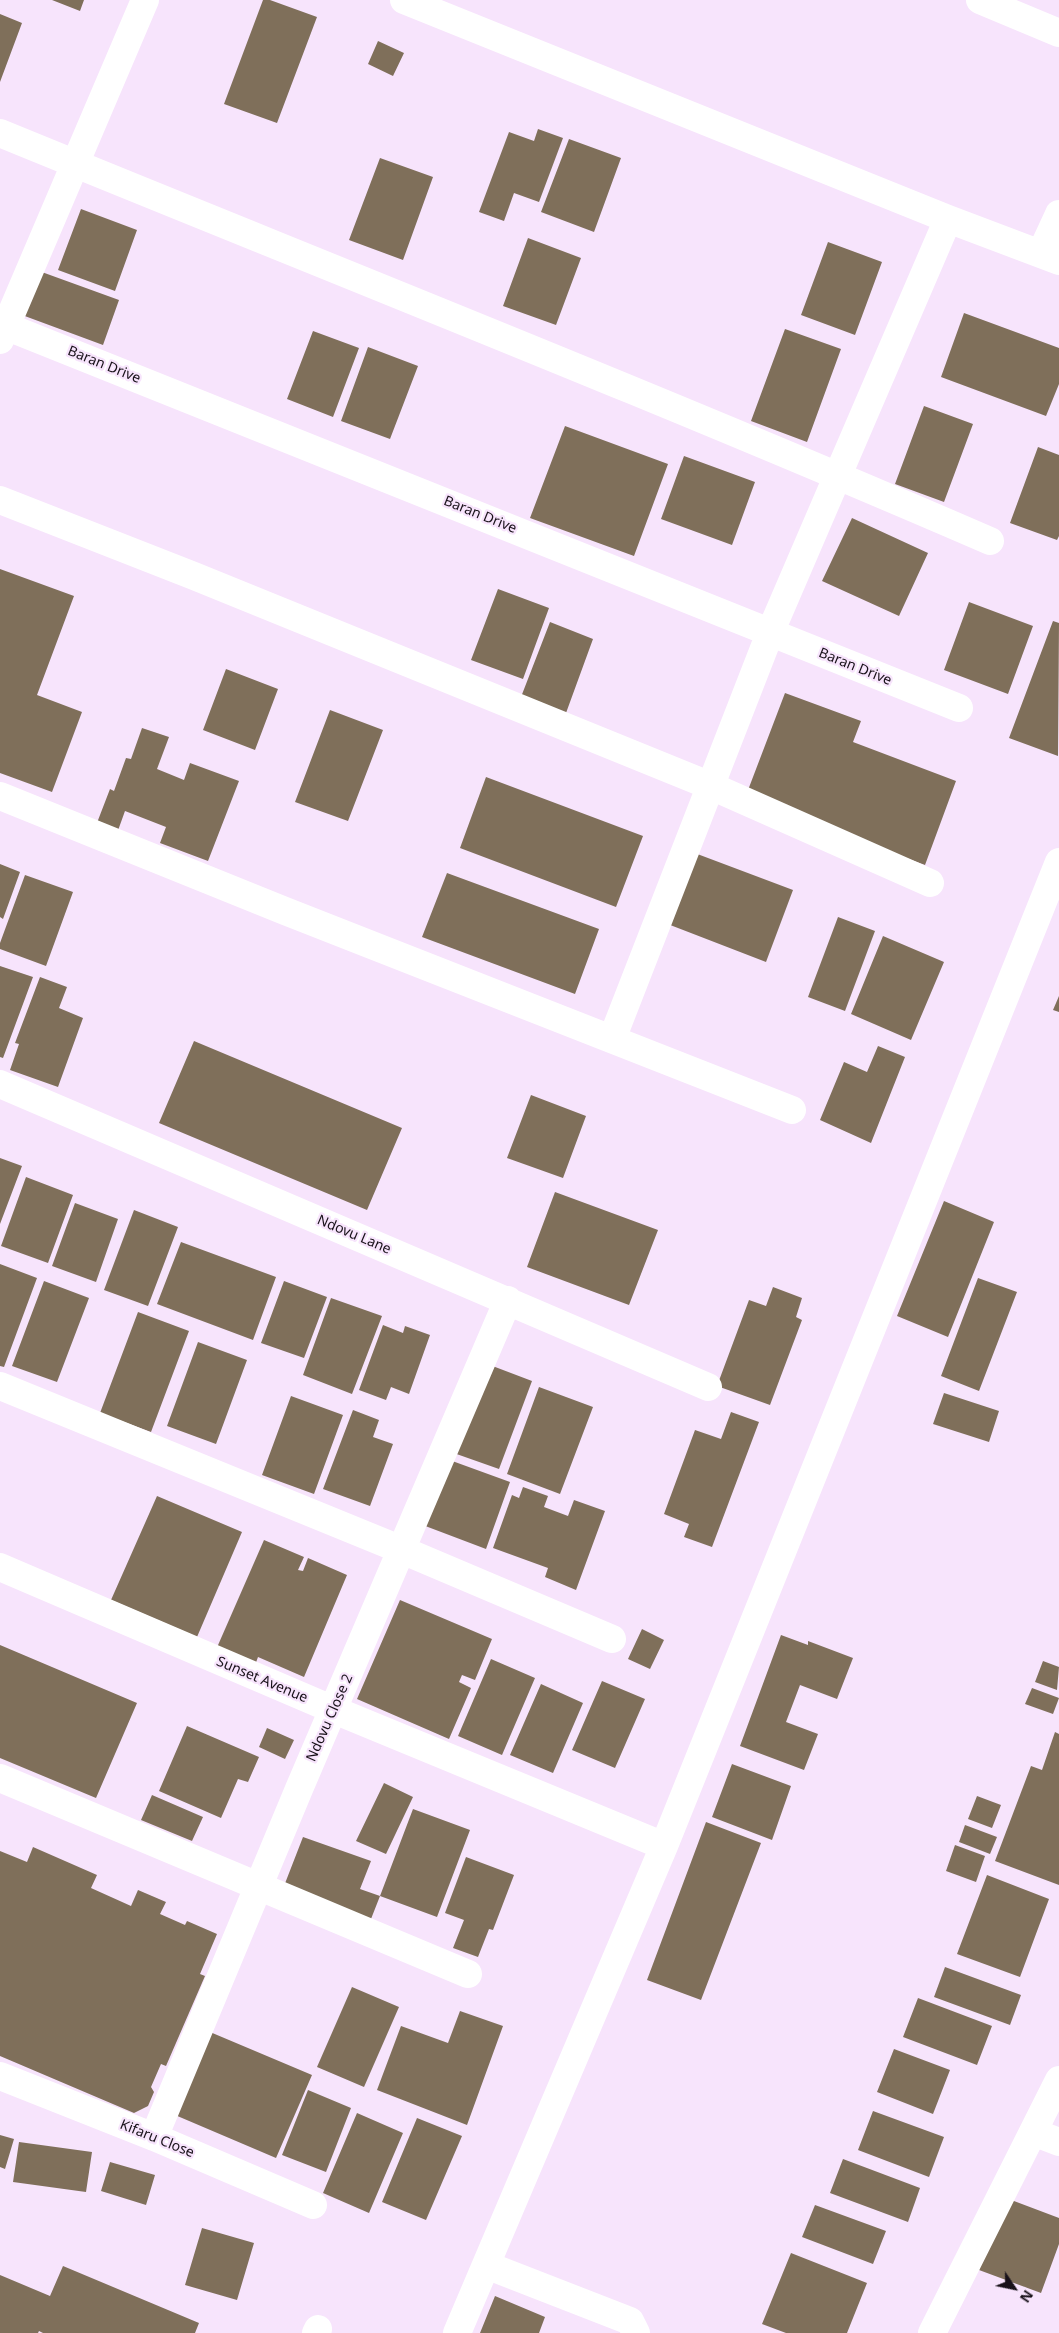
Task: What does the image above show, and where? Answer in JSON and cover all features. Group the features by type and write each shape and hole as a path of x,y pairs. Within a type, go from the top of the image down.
{"street":[{"path":"2,330 145,0"},
{"path":"404,0 948,219 1050,257 1059,214"},
{"path":"980,0 1059,33"},
{"path":"0,133 238,228 838,476 990,541"},
{"path":"612,1039 770,633 948,219"},
{"name":"Baran Drive","path":"2,330 959,708"},
{"path":"0,500 194,576 711,786 930,883"},
{"path":"0,796 285,911 792,1110"},
{"path":"457,2333 664,1846 1059,862"},
{"name":"Ndovu Lane","path":"0,1084 708,1387"},
{"name":"Ndovu Close 2","path":"154,2137 299,1789 508,1300"},
{"path":"0,1386 402,1550 612,1639"},
{"name":"Sunset Avenue","path":"0,1567 334,1710 664,1846"},
{"path":"0,1778 468,1974"},
{"name":"Kifaru Close","path":"0,2076 154,2137 313,2205"},
{"path":"932,2333 1059,2080"},
{"path":"1033,2132 1059,2142"},
{"path":"486,2265 630,2321 636,2333"}],"building":[{"path":"52,0 84,0 80,11"},
{"path":"263,0 270,0 317,17 277,123 224,104"},
{"path":"0,14 22,23 0,82"},
{"path":"378,41 404,53 393,76 368,64"},
{"path":"538,129 563,138 539,202 514,193 504,221 479,212 509,132 534,141"},
{"path":"569,139 621,158 594,232 541,212"},
{"path":"380,158 433,177 403,260 349,240"},
{"path":"81,209 137,230 115,291 58,270"},
{"path":"528,238 581,258 556,325 503,306"},
{"path":"828,242 882,262 855,335 801,315"},
{"path":"39,271 119,300 103,345 22,315"},
{"path":"964,313 1059,348 1059,384 1046,416 941,377"},
{"path":"785,329 841,349 807,442 751,421"},
{"path":"313,331 359,348 333,417 287,399"},
{"path":"368,347 418,366 390,439 341,421"},
{"path":"924,406 973,424 944,502 895,484"},
{"path":"565,426 668,464 634,556 530,518"},
{"path":"1038,447 1059,455 1059,536 1057,540 1010,523"},
{"path":"684,456 755,482 732,545 661,519"},
{"path":"852,518 928,553 899,616 822,581"},
{"path":"0,569 74,596 37,695 82,712 52,792 0,773"},
{"path":"498,589 549,608 523,679 471,660"},
{"path":"969,602 1033,626 1008,694 944,670"},
{"path":"1053,621 1059,623 1058,756 1009,738"},
{"path":"550,622 593,639 566,713 521,697"},
{"path":"226,669 278,689 255,750 203,730"},
{"path":"785,693 861,721 853,742 956,781 925,865 745,798"},
{"path":"330,710 383,730 348,821 295,802"},
{"path":"142,728 169,737 157,769 184,780 190,763 239,781 208,861 160,843 166,827 125,811 116,836 95,828 110,789 114,791 126,758 131,759"},
{"path":"486,777 643,836 616,907 460,848"},
{"path":"692,852 793,890 766,962 665,923"},
{"path":"0,864 20,872 3,919 0,917"},
{"path":"447,873 599,929 575,994 422,937"},
{"path":"25,875 73,892 46,966 0,949 0,943"},
{"path":"838,917 875,931 845,1011 808,997"},
{"path":"883,936 944,962 911,1040 851,1014"},
{"path":"0,966 33,977 3,1058 0,1057"},
{"path":"40,977 67,987 59,1008 83,1018 58,1087 10,1070 19,1044 15,1043"},
{"path":"1059,996 1059,1012 1053,1010"},
{"path":"194,1041 402,1128 367,1210 159,1123"},
{"path":"878,1046 905,1057 871,1143 820,1120 844,1062 867,1072"},
{"path":"531,1095 586,1116 563,1178 507,1158"},
{"path":"0,1158 22,1166 0,1224"},
{"path":"26,1177 73,1195 48,1263 1,1246"},
{"path":"555,1192 658,1230 629,1305 527,1267"},
{"path":"944,1201 994,1222 948,1337 897,1316"},
{"path":"75,1203 118,1219 96,1282 52,1266"},
{"path":"134,1210 178,1227 148,1306 104,1290"},
{"path":"181,1242 276,1277 253,1340 157,1304"},
{"path":"0,1264 37,1278 4,1367 0,1366"},
{"path":"978,1278 1017,1292 979,1391 941,1376"},
{"path":"44,1281 89,1298 57,1382 12,1366"},
{"path":"284,1281 327,1297 304,1358 261,1343"},
{"path":"773,1287 802,1298 796,1317 802,1320 770,1405 717,1386 749,1300 766,1306"},
{"path":"331,1298 382,1316 352,1394 303,1375"},
{"path":"138,1312 189,1331 151,1432 100,1413"},
{"path":"383,1325 403,1333 405,1326 430,1335 409,1394 391,1387 386,1400 359,1390"},
{"path":"198,1342 247,1360 216,1444 167,1426"},
{"path":"482,1362 532,1381 499,1469 448,1451"},
{"path":"539,1387 593,1407 560,1494 507,1474"},
{"path":"944,1393 999,1411 989,1442 933,1424"},
{"path":"291,1396 343,1415 314,1494 262,1475"},
{"path":"353,1410 379,1420 373,1437 393,1444 370,1506 323,1489"},
{"path":"731,1412 759,1422 712,1547 684,1537 689,1524 664,1514 695,1430 721,1439"},
{"path":"444,1458 510,1482 486,1549 420,1524"},
{"path":"523,1487 548,1496 544,1507 568,1516 574,1500 605,1511 576,1590 545,1577 548,1568 493,1548 512,1495 519,1498"},
{"path":"157,1496 242,1532 197,1637 111,1600"},
{"path":"264,1540 304,1557 298,1570 303,1571 308,1558 347,1575 304,1677 258,1657 254,1668 215,1652"},
{"path":"400,1600 492,1639 475,1680 462,1675 459,1682 471,1688 449,1739 357,1699"},
{"path":"642,1629 664,1640 650,1669 628,1659"},
{"path":"781,1635 808,1645 808,1641 853,1658 837,1699 800,1685 786,1722 818,1734 804,1770 740,1746"},
{"path":"0,1645 137,1703 96,1798 0,1758"},
{"path":"491,1659 535,1678 502,1755 458,1736"},
{"path":"1043,1661 1059,1667 1057,1690 1035,1682"},
{"path":"602,1681 645,1699 615,1768 572,1750"},
{"path":"541,1684 583,1703 553,1773 510,1755"},
{"path":"1032,1688 1059,1698 1053,1714 1025,1704"},
{"path":"187,1726 259,1757 248,1782 238,1779 221,1818 159,1791"},
{"path":"267,1728 294,1740 285,1759 259,1747"},
{"path":"1055,1732 1059,1734 1059,1885 995,1861 1031,1766 1042,1770"},
{"path":"732,1764 791,1786 772,1840 712,1817"},
{"path":"384,1783 413,1797 386,1854 356,1841"},
{"path":"152,1795 203,1817 192,1841 141,1820"},
{"path":"977,1796 1001,1805 992,1828 968,1819"},
{"path":"413,1809 470,1830 437,1917 380,1896"},
{"path":"706,1822 761,1843 701,2000 647,1980"},
{"path":"965,1825 997,1837 990,1854 959,1842"},
{"path":"303,1837 371,1861 360,1889 380,1896 371,1919 284,1886"},
{"path":"955,1845 985,1856 976,1882 946,1871"},
{"path":"33,1847 97,1875 91,1888 131,1906 138,1890 166,1902 160,1914 185,1925 187,1921 217,1934 200,1974 205,1976 166,2066 161,2064 151,2087 154,2092 148,2106 134,2113 0,2056 0,1851 27,1862"},
{"path":"466,1857 514,1875 493,1930 489,1929 478,1957 453,1948 464,1920 445,1913"},
{"path":"987,1875 1049,1899 1020,1977 957,1954"},
{"path":"945,1967 1021,1995 1010,2025 934,1997"},
{"path":"352,1987 399,2007 364,2087 317,2067"},
{"path":"918,1998 992,2026 977,2065 903,2037"},
{"path":"460,2011 503,2026 467,2125 377,2090 401,2026 448,2043"},
{"path":"210,2032 312,2075 276,2158 175,2115"},
{"path":"894,2049 950,2070 933,2114 877,2092"},
{"path":"308,2090 351,2108 326,2172 282,2155"},
{"path":"873,2111 944,2137 929,2177 858,2150"},
{"path":"357,2113 403,2133 369,2213 323,2193"},
{"path":"417,2118 462,2136 426,2220 382,2202"},
{"path":"0,2135 14,2139 5,2169 0,2167"},
{"path":"19,2142 92,2152 86,2192 13,2182"},
{"path":"843,2159 920,2188 908,2222 830,2193"},
{"path":"110,2162 155,2175 146,2205 101,2191"},
{"path":"1006,2198 1059,2218 1059,2244 1041,2293 979,2270"},
{"path":"815,2205 886,2231 873,2264 802,2237"},
{"path":"202,2228 254,2243 237,2300 185,2285"},
{"path":"791,2253 867,2283 847,2333 786,2333 762,2324"},
{"path":"63,2266 199,2323 195,2333 43,2333 39,2331 38,2333 0,2333 0,2275 50,2296"},
{"path":"495,2296 545,2317 539,2333 480,2333"}]}
